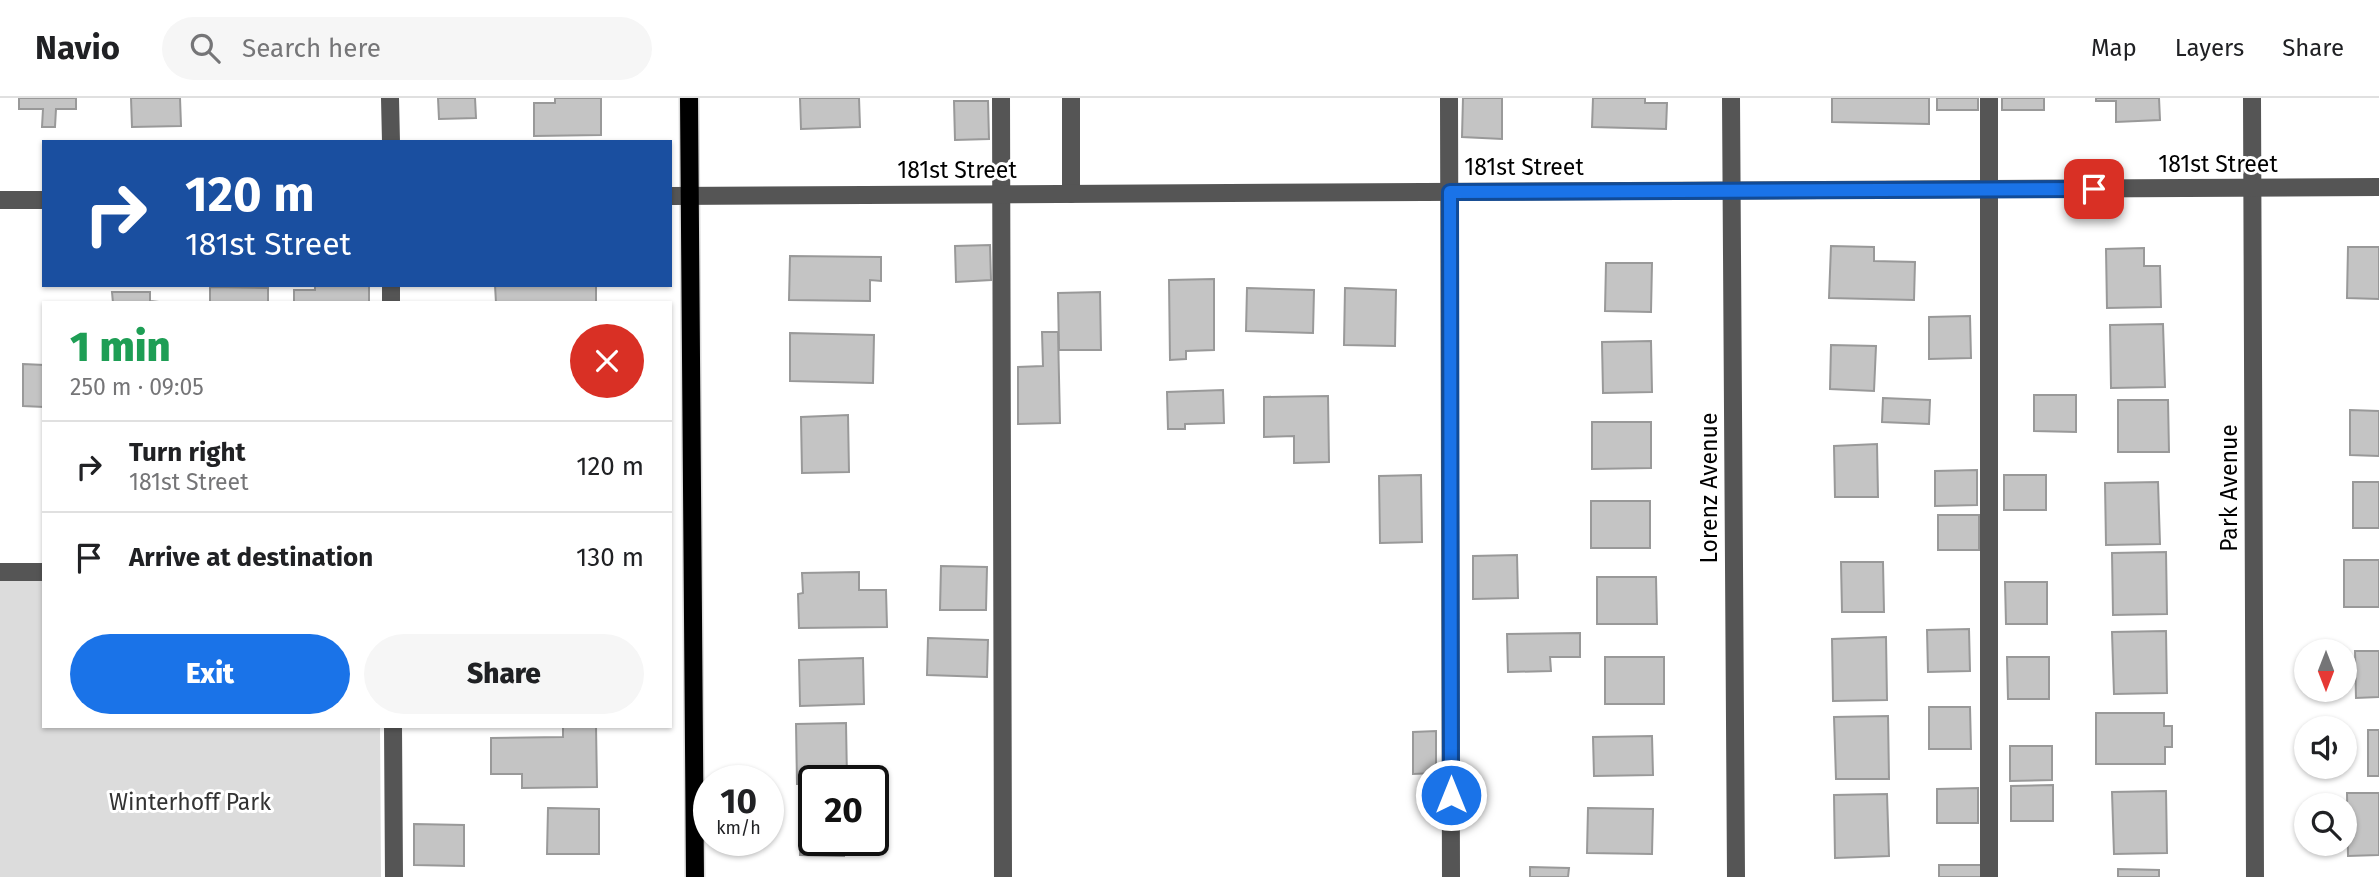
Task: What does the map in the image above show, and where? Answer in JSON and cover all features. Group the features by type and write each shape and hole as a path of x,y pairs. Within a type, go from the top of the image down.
{"main road":[{"path":"689,98 695,877"}],"street":[{"path":"390,98 391,140"},
{"path":"1001,98 1003,877"},
{"path":"1070,98 1071,194"},
{"path":"1449,98 1451,877"},
{"name":"Lorenz Avenue","path":"1731,98 1735,877"},
{"path":"1989,98 1989,877"},
{"name":"Park Avenue","path":"2252,98 2255,877"},
{"name":"181st Street","path":"672,196 2379,187"},
{"path":"0,200 42,200"},
{"path":"0,572 42,572"},
{"path":"393,728 394,877"}],"green space":[{"name":"Winterhoff Park","path":"0,579 42,579 42,728 380,728 381,877 0,877"}],"building":[{"path":"19,98 76,98 76,109 56,109 55,127 42,127 43,109 19,109"},
{"path":"131,98 180,98 181,126 132,127"},
{"path":"438,98 475,98 476,118 439,119"},
{"path":"555,98 601,98 601,135 534,136 534,103 555,103"},
{"path":"800,98 859,98 860,127 801,129"},
{"path":"1463,98 1502,98 1502,139 1462,137"},
{"path":"1593,98 1645,98 1645,103 1667,103 1666,129 1592,127"},
{"path":"1832,98 1929,98 1929,124 1832,122"},
{"path":"1937,98 1978,98 1978,110 1937,110"},
{"path":"2002,98 2044,98 2044,110 2002,110"},
{"path":"2096,98 2159,98 2160,120 2116,122 2116,101 2096,101"},
{"path":"954,101 988,101 989,139 955,140"},
{"path":"990,245 991,280 956,282 955,246"},
{"path":"1831,246 1874,247 1874,261 1915,262 1914,300 1829,298"},
{"path":"2348,247 2379,247 2379,299 2347,298"},
{"path":"2144,248 2144,266 2160,266 2161,307 2107,308 2106,249"},
{"path":"790,256 881,257 881,281 870,280 870,301 789,300"},
{"path":"1606,263 1652,263 1651,312 1605,311"},
{"path":"1214,279 1214,350 1186,351 1186,359 1170,360 1169,280"},
{"path":"210,287 268,288 268,301 210,301"},
{"path":"315,287 369,287 369,301 294,301 294,290 315,290"},
{"path":"495,287 596,287 596,301 496,301"},
{"path":"1247,288 1314,290 1313,333 1246,331"},
{"path":"1345,288 1396,290 1395,346 1344,345"},
{"path":"112,292 150,292 150,301 113,301"},
{"path":"1100,292 1101,350 1059,350 1058,293"},
{"path":"1970,316 1971,358 1929,359 1929,317"},
{"path":"2163,324 2165,387 2111,388 2110,325"},
{"path":"1042,332 1058,332 1060,423 1018,424 1018,367 1043,366"},
{"path":"790,333 874,335 873,383 790,381"},
{"path":"1651,341 1652,392 1603,393 1602,342"},
{"path":"1831,345 1876,346 1874,391 1830,389"},
{"path":"23,364 42,365 42,407 23,406"},
{"path":"1223,390 1224,423 1185,424 1185,429 1168,429 1167,392"},
{"path":"2034,395 2076,395 2076,432 2034,431"},
{"path":"1328,396 1329,462 1294,463 1294,436 1264,437 1264,397"},
{"path":"1883,398 1930,400 1929,424 1882,422"},
{"path":"2118,400 2168,400 2169,452 2118,452"},
{"path":"2350,410 2379,411 2379,456 2350,455"},
{"path":"848,415 849,472 802,473 801,417"},
{"path":"1592,422 1651,422 1651,468 1592,469"},
{"path":"1877,444 1878,497 1835,497 1834,446"},
{"path":"1977,470 1977,505 1935,506 1935,471"},
{"path":"1421,475 1422,542 1380,543 1379,476"},
{"path":"2004,475 2046,475 2046,510 2004,510"},
{"path":"2158,482 2160,544 2106,545 2105,483"},
{"path":"2353,482 2379,482 2379,528 2353,528"},
{"path":"1591,501 1650,501 1650,548 1591,548"},
{"path":"1938,515 1979,515 1979,550 1938,550"},
{"path":"2166,552 2167,614 2113,615 2112,553"},
{"path":"1517,555 1518,598 1473,599 1473,556"},
{"path":"2344,560 2379,560 2379,607 2344,607"},
{"path":"1841,562 1883,562 1884,612 1842,612"},
{"path":"941,566 987,567 986,610 940,610"},
{"path":"859,572 859,590 886,590 887,627 799,628 798,594 803,593 802,573"},
{"path":"1597,577 1656,577 1657,624 1597,624"},
{"path":"2005,582 2047,582 2047,624 2006,624"},
{"path":"1969,629 1970,671 1928,672 1927,630"},
{"path":"2166,631 2167,693 2114,694 2112,632"},
{"path":"1580,633 1580,657 1550,657 1551,671 1508,672 1507,634"},
{"path":"1886,637 1887,700 1833,701 1832,639"},
{"path":"928,638 988,640 987,677 927,675"},
{"path":"2357,651 2379,651 2379,697 2357,698"},
{"path":"1605,657 1664,657 1664,704 1605,704"},
{"path":"2007,657 2049,657 2049,699 2008,699"},
{"path":"863,658 864,704 800,706 799,660"},
{"path":"1929,707 1970,707 1971,749 1929,749"},
{"path":"2096,713 2164,713 2164,726 2172,726 2172,747 2165,747 2165,764 2096,764"},
{"path":"1888,716 1889,779 1836,779 1834,717"},
{"path":"846,723 847,765 798,765 797,784 796,724"},
{"path":"563,728 596,728 597,787 522,788 522,774 491,774 491,738 563,737"},
{"path":"2368,730 2379,730 2379,776 2368,776"},
{"path":"1436,731 1436,773 1413,774 1413,732"},
{"path":"1652,736 1653,775 1594,776 1593,737"},
{"path":"2010,746 2052,746 2052,780 2010,781"},
{"path":"2053,785 2053,821 2011,821 2011,786"},
{"path":"1978,788 1978,823 1937,823 1937,789"},
{"path":"2166,791 2167,853 2114,854 2112,792"},
{"path":"2357,793 2379,793 2379,855 2357,856"},
{"path":"1887,794 1889,856 1835,858 1834,795"},
{"path":"548,808 599,809 599,854 547,854"},
{"path":"1588,808 1653,809 1652,854 1587,853"},
{"path":"414,824 464,825 464,866 414,865"},
{"path":"1939,865 1981,865 1981,877 1939,877"},
{"path":"1530,867 1569,868 1568,877 1530,877"},
{"path":"2118,869 2159,870 2159,877 2118,877"}],"route":[{"path":"1451,795 1450,192 2094,189"}]}
